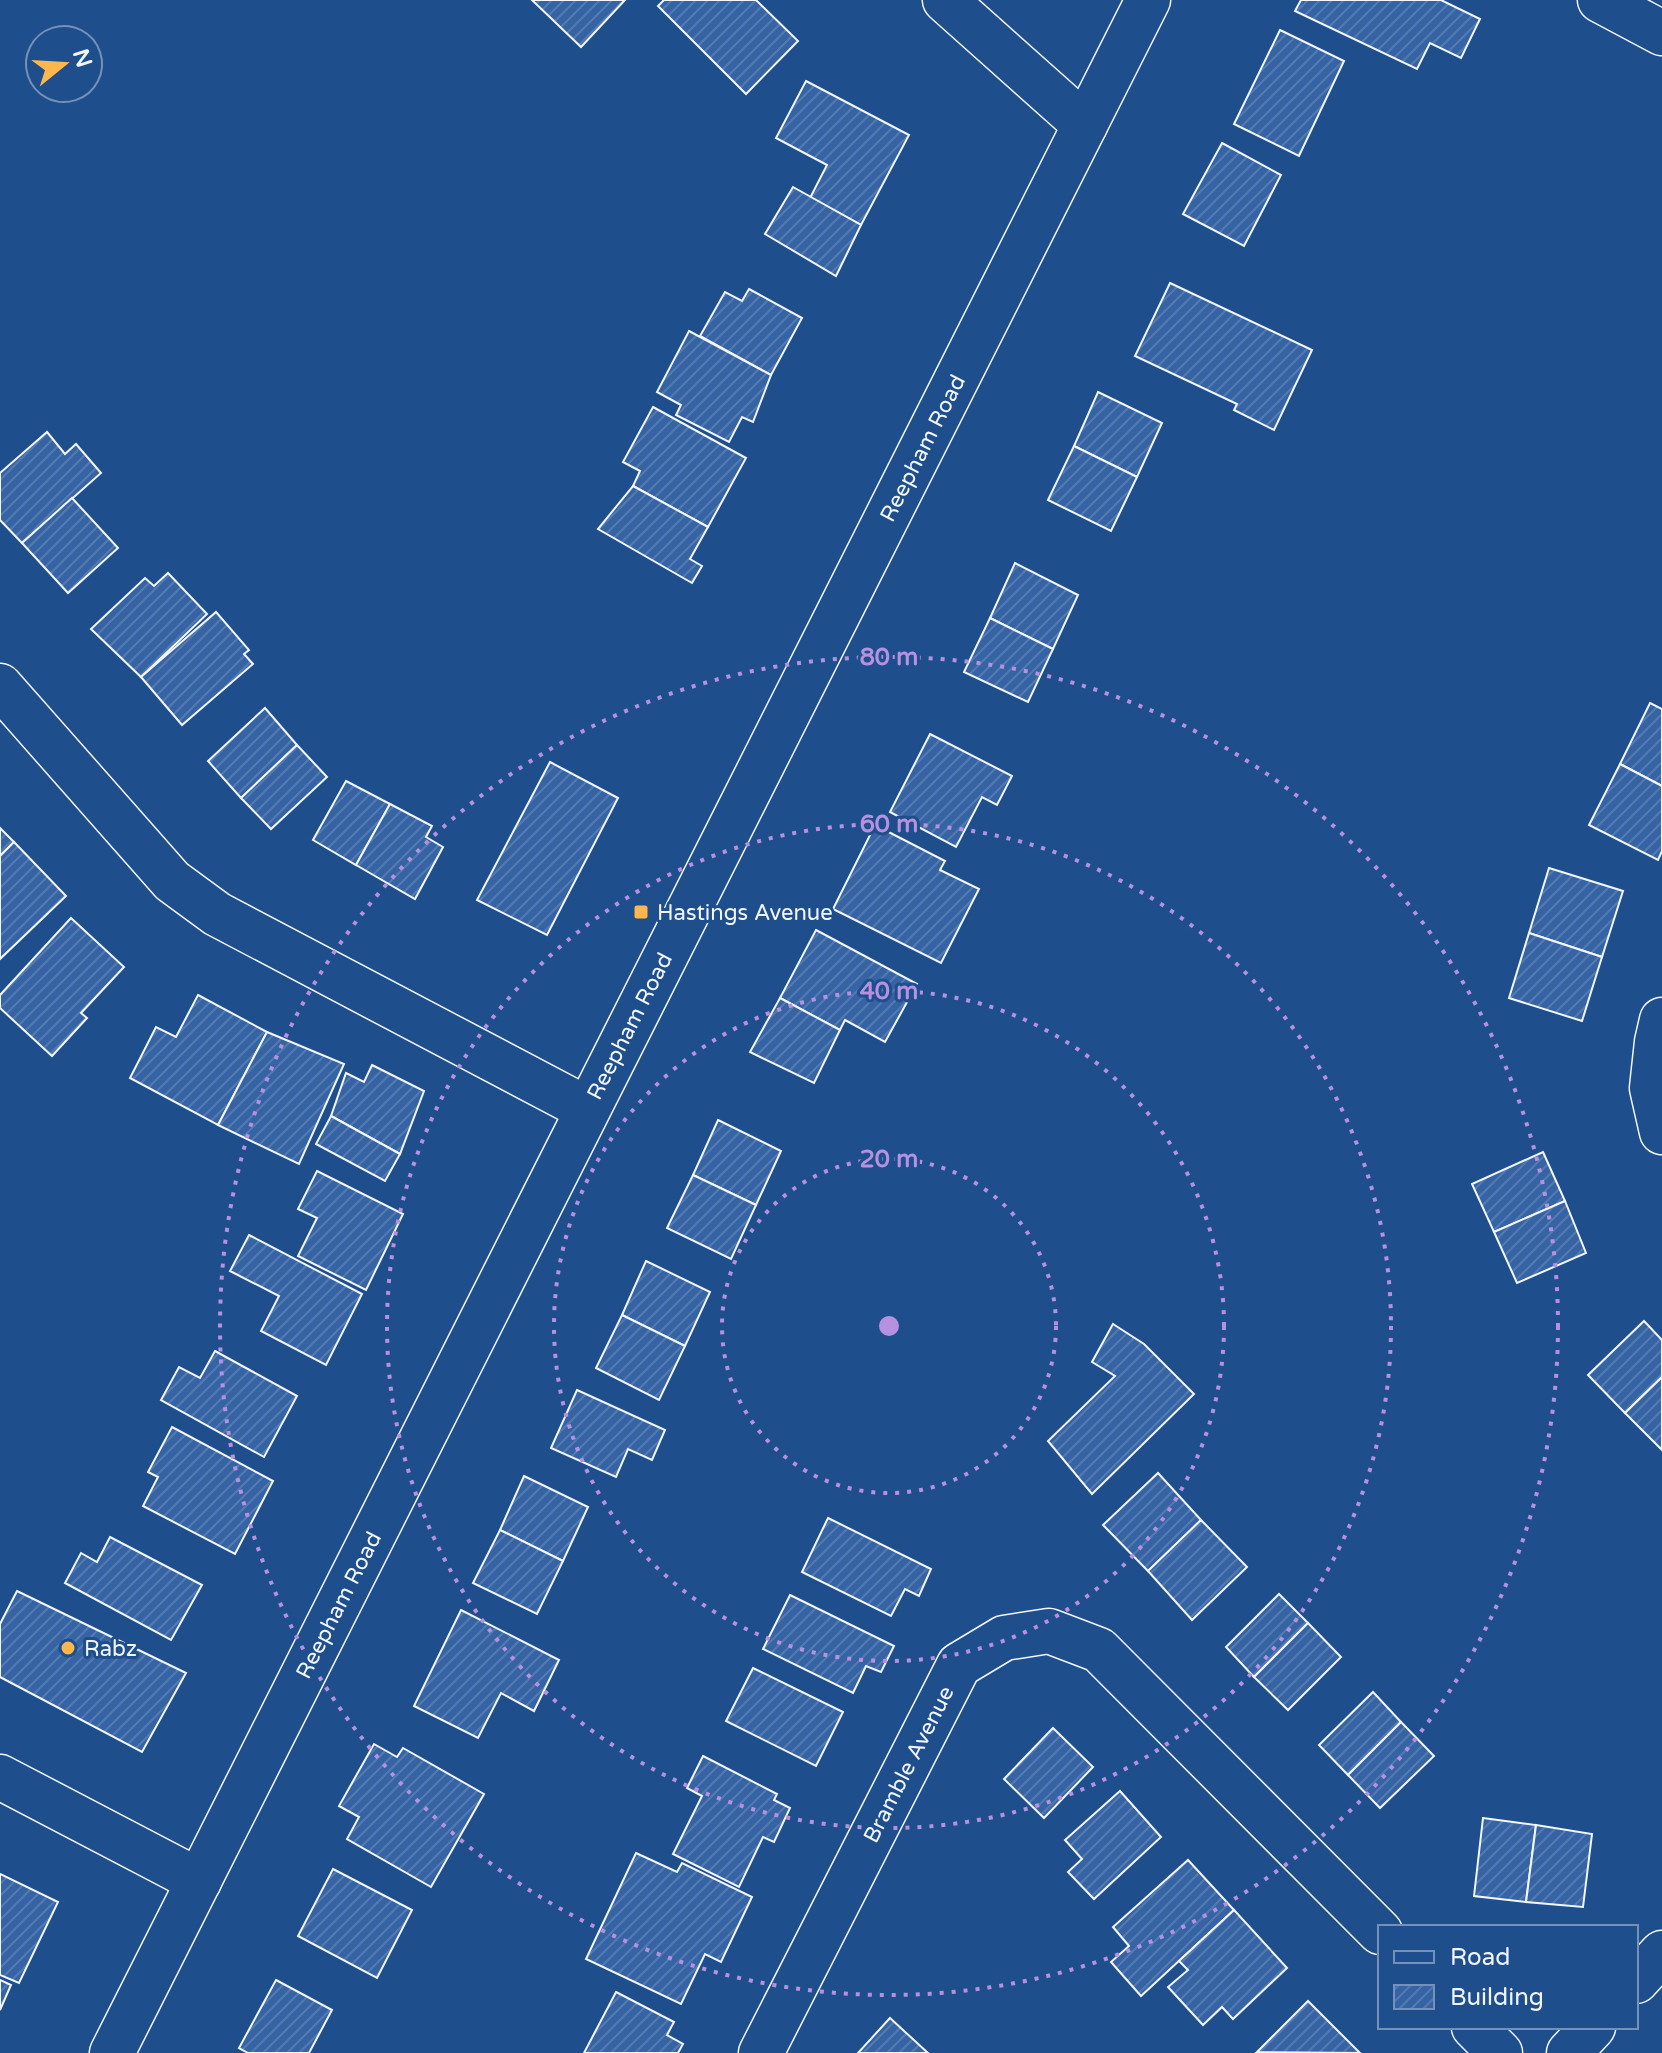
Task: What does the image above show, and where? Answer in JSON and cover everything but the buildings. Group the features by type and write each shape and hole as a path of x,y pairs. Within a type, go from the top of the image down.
{"street":[{"path":"945,0 1085,125"},
{"name":"Reepham Road","path":"112,2053 1148,0"},
{"path":"1600,0 1662,33"},
{"path":"0,686 172,881 217,914 587,1109"},
{"path":"1662,1020 1652,1088 1662,1132"},
{"name":"Bramble Avenue","path":"761,2053 959,1665 1004,1638 1049,1631 1099,1650 1378,1930"},
{"path":"0,1777 199,1881"},
{"path":"1638,1979 1662,1953"},
{"path":"1476,2029 1500,2053"},
{"path":"1569,2053 1591,2029"}],"place":[{"name":"Hastings Avenue","path":"641,912"},
{"name":"Rabz","path":"68,1648"}]}
